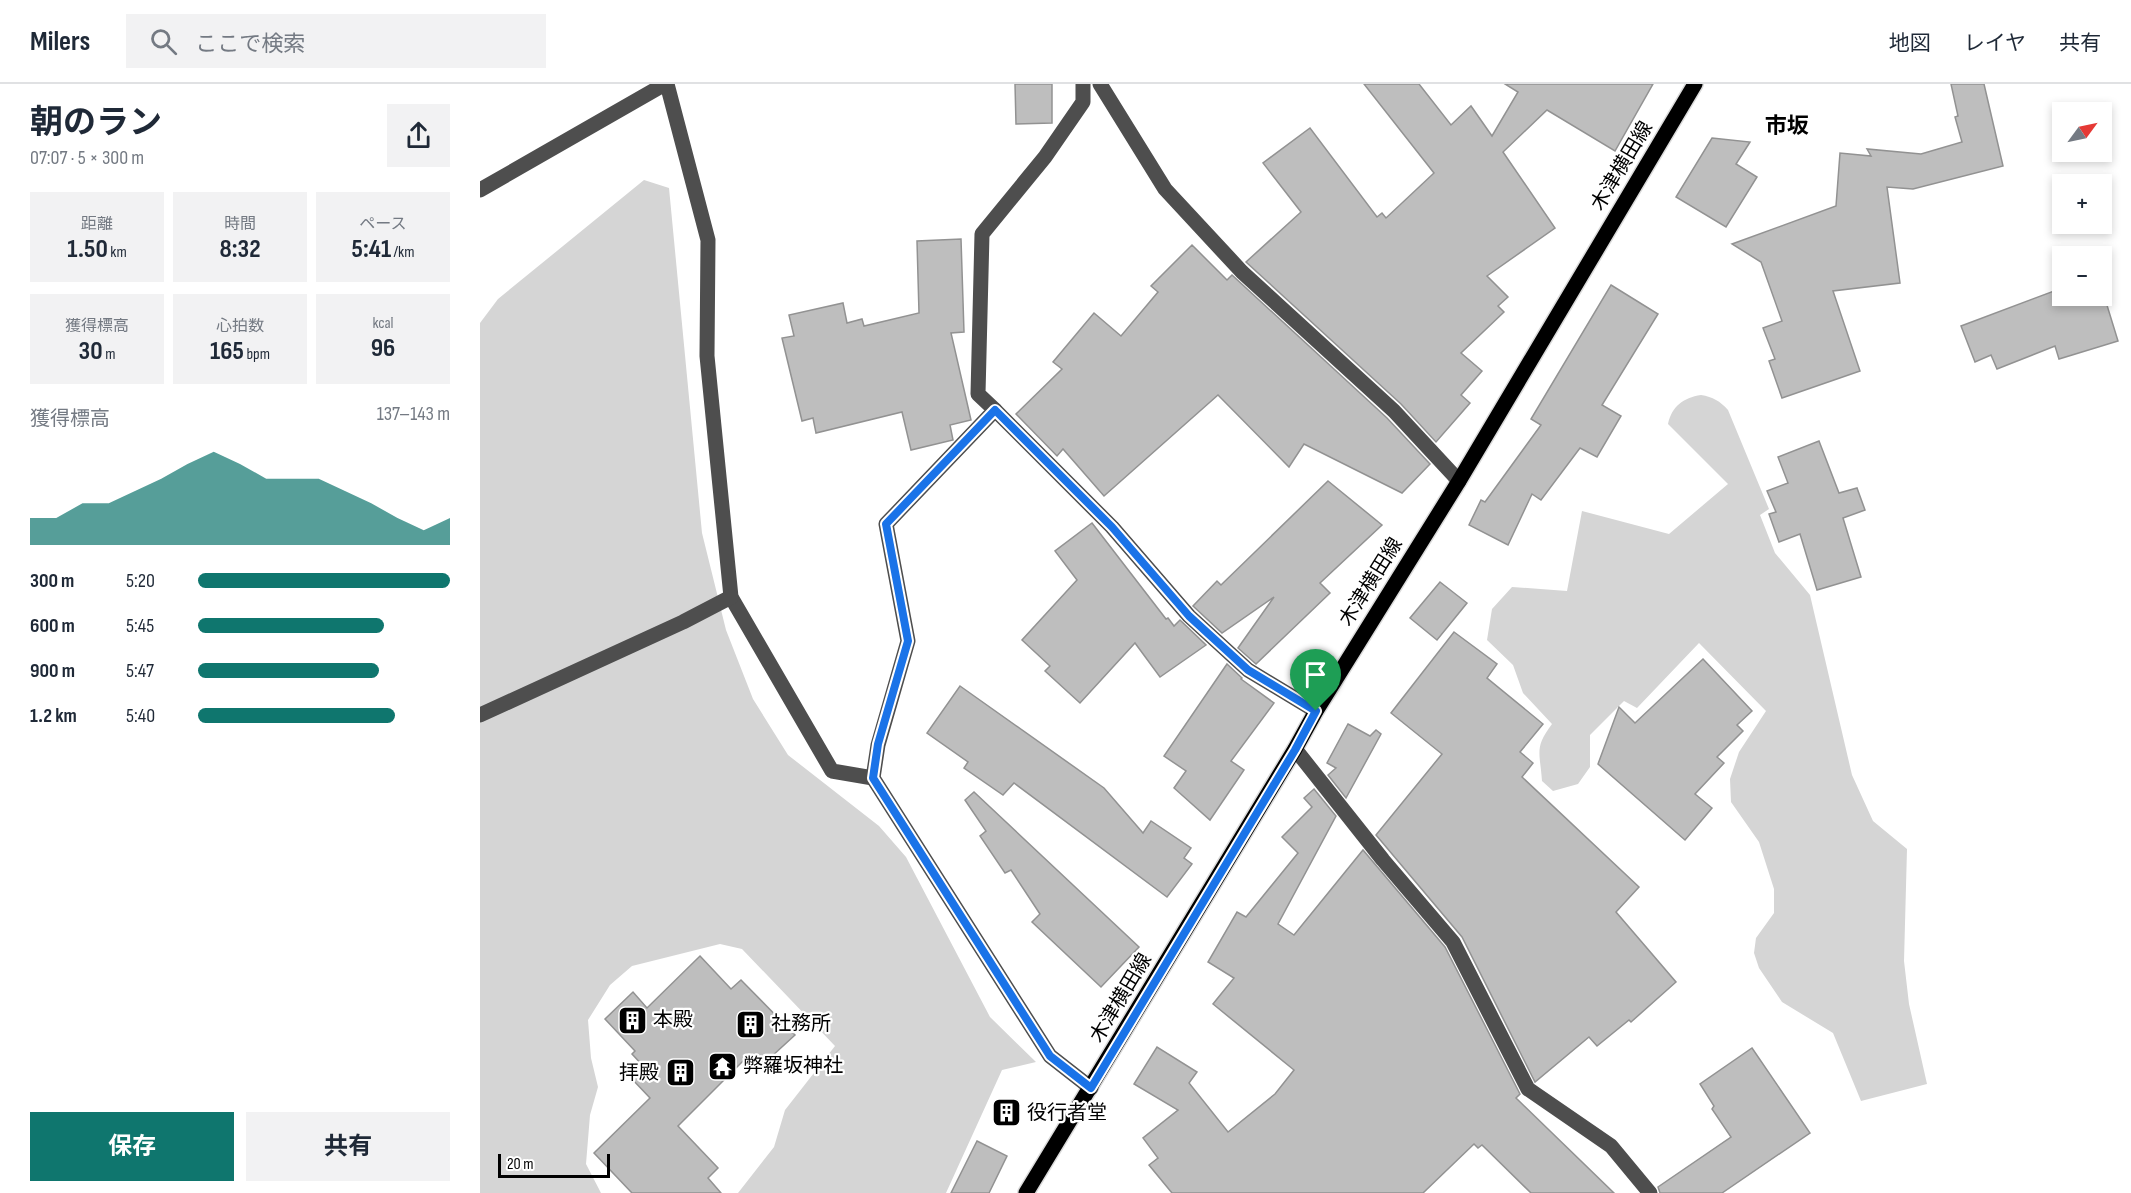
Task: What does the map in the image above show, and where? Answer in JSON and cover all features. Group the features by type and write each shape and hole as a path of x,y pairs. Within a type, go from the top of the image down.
{"main road":[{"name":"木津横田線","path":"1026,1193 1295,750 1316,711 1459,481 1695,84"}],"street":[{"path":"480,190 666,84 708,240 707,356 731,597 832,771 873,778"},
{"path":"1083,84 1083,102 1045,157 982,234 978,394 1112,527 1189,616 1248,670 1316,711"},
{"path":"1100,84 1165,189 1242,272 1394,411 1459,481"},
{"path":"995,410 886,524 908,641 878,744 873,778 1050,1056 1091,1088"},
{"path":"480,715 683,622 731,597"},
{"path":"1295,750 1383,860 1453,942 1528,1089 1611,1146 1650,1193"}],"shaded area":[{"path":"644,180 669,188 702,533 726,630 753,699 788,755 879,826 906,857 990,1017 1036,1062 1002,1070 946,1193 738,1193 774,1147 785,1110 835,1046 742,949 720,944 632,966 610,985 588,1020 591,1058 598,1087 590,1115 586,1164 601,1193 480,1193 480,323 498,299"},
{"path":"1701,395 1716,400 1728,410 1769,509 1760,515 1775,553 1810,595 1852,775 1873,821 1907,849 1904,961 1909,1004 1927,1084 1861,1101 1833,1033 1782,1002 1759,968 1754,953 1756,938 1774,913 1774,889 1759,842 1731,802 1730,779 1739,752 1766,711 1699,643 1637,708 1624,701 1590,735 1590,767 1578,784 1553,791 1542,781 1540,757 1540,745 1552,724 1523,693 1513,665 1487,640 1492,609 1512,587 1567,591 1582,511 1669,534 1728,484 1668,424 1672,412 1679,404"}],"building":[{"path":"1015,84 1052,84 1052,123 1016,124"},
{"path":"1364,84 1419,84 1451,125 1471,106 1492,136 1518,92 1505,84 1653,84 1615,151 1547,110 1503,152 1555,228 1487,276 1508,297 1498,306 1504,312 1461,353 1482,371 1461,395 1470,403 1436,442 1401,404 1246,262 1301,212 1263,163 1310,128 1377,217 1382,213 1386,218 1434,173"},
{"path":"1951,84 1984,84 2003,166 1913,189 1887,187 1900,283 1833,291 1860,371 1782,398 1769,361 1775,359 1763,328 1782,321 1761,262 1732,244 1836,206 1840,153 1871,156 1867,149 1921,154 1962,142 1955,117 1958,116"},
{"path":"1712,138 1750,142 1736,164 1757,177 1726,227 1676,197"},
{"path":"961,239 964,332 951,333 971,420 950,425 953,440 911,450 902,412 816,433 813,418 802,421 782,338 794,336 789,315 843,303 847,323 862,319 864,326 919,313 917,241"},
{"path":"1192,245 1227,280 1232,275 1387,418 1430,464 1402,493 1304,444 1289,467 1218,395 1104,496 1063,449 1057,456 1016,414 1062,369 1053,362 1094,313 1121,336 1158,292 1151,286"},
{"path":"1611,285 1658,314 1602,405 1621,416 1597,457 1580,448 1541,500 1532,494 1508,545 1469,525 1481,500 1485,502 1541,425 1531,419"},
{"path":"2052,292 2052,306 2107,306 2118,341 2059,359 2055,346 1997,369 1991,355 1975,362 1961,326"},
{"path":"1819,441 1839,493 1857,488 1865,510 1843,518 1861,577 1817,590 1800,534 1779,542 1769,514 1776,512 1767,491 1788,483 1778,457"},
{"path":"1328,481 1382,525 1320,583 1330,593 1256,664 1238,648 1274,597 1222,633 1193,606 1217,581 1221,585"},
{"path":"1092,523 1166,619 1168,618 1174,626 1180,620 1206,645 1160,677 1135,643 1080,703 1045,671 1050,666 1022,640 1077,580 1055,551"},
{"path":"1440,582 1467,603 1437,640 1410,618"},
{"path":"1454,632 1497,664 1487,678 1543,724 1520,752 1533,763 1522,777 1639,887 1616,912 1676,982 1631,1022 1629,1020 1597,1046 1589,1037 1535,1082 1462,937 1376,835 1442,754 1391,713"},
{"path":"1703,659 1752,711 1737,725 1743,731 1717,757 1724,763 1695,794 1712,808 1685,840 1598,764 1619,707 1635,723"},
{"path":"1227,664 1241,679 1274,703 1231,761 1244,770 1210,820 1174,788 1186,771 1164,756"},
{"path":"960,686 1104,788 1143,833 1151,821 1191,848 1184,858 1192,864 1167,897 1014,783 1003,795 964,768 968,762 927,733"},
{"path":"1348,724 1370,736 1376,730 1381,734 1346,798 1328,775 1336,768 1327,763"},
{"path":"1314,789 1336,816 1278,924 1294,935 1363,850 1445,947 1520,1094 1516,1098 1614,1193 1531,1193 1482,1145 1478,1148 1474,1144 1423,1193 1172,1193 1149,1165 1158,1158 1143,1138 1178,1110 1134,1084 1157,1047 1197,1072 1189,1083 1228,1132 1275,1094 1294,1070 1213,1004 1234,978 1208,962 1237,912 1246,917 1298,853 1282,837 1312,807 1304,798"},
{"path":"974,792 1139,947 1101,987 1032,922 1040,914 1011,870 1005,873 980,836 986,831 965,800"},
{"path":"700,956 731,989 741,980 795,1035 759,1068 748,1056 678,1126 718,1168 708,1178 721,1193 632,1193 594,1153 650,1098 632,1079 644,1067 632,1054 635,1051 605,1019 633,992 647,1008"},
{"path":"1752,1048 1810,1133 1722,1193 1660,1193 1658,1187 1731,1137 1712,1109 1714,1106 1700,1084"},
{"path":"977,1141 1007,1156 989,1193 951,1193"}],"place":[{"name":"本殿","path":"632,1020"},
{"name":"社務所","path":"750,1024"},
{"name":"弊羅坂神社","path":"722,1066"},
{"name":"拝殿","path":"680,1073"},
{"name":"役行者堂","path":"1006,1113"}],"district":[{"name":"市坂","path":"1787,126"}],"route":[{"path":"995,410 1112,527 1189,616 1248,670 1316,711 1295,750 1091,1088 1050,1056 873,778 878,744 908,641 886,524 995,410"}]}
